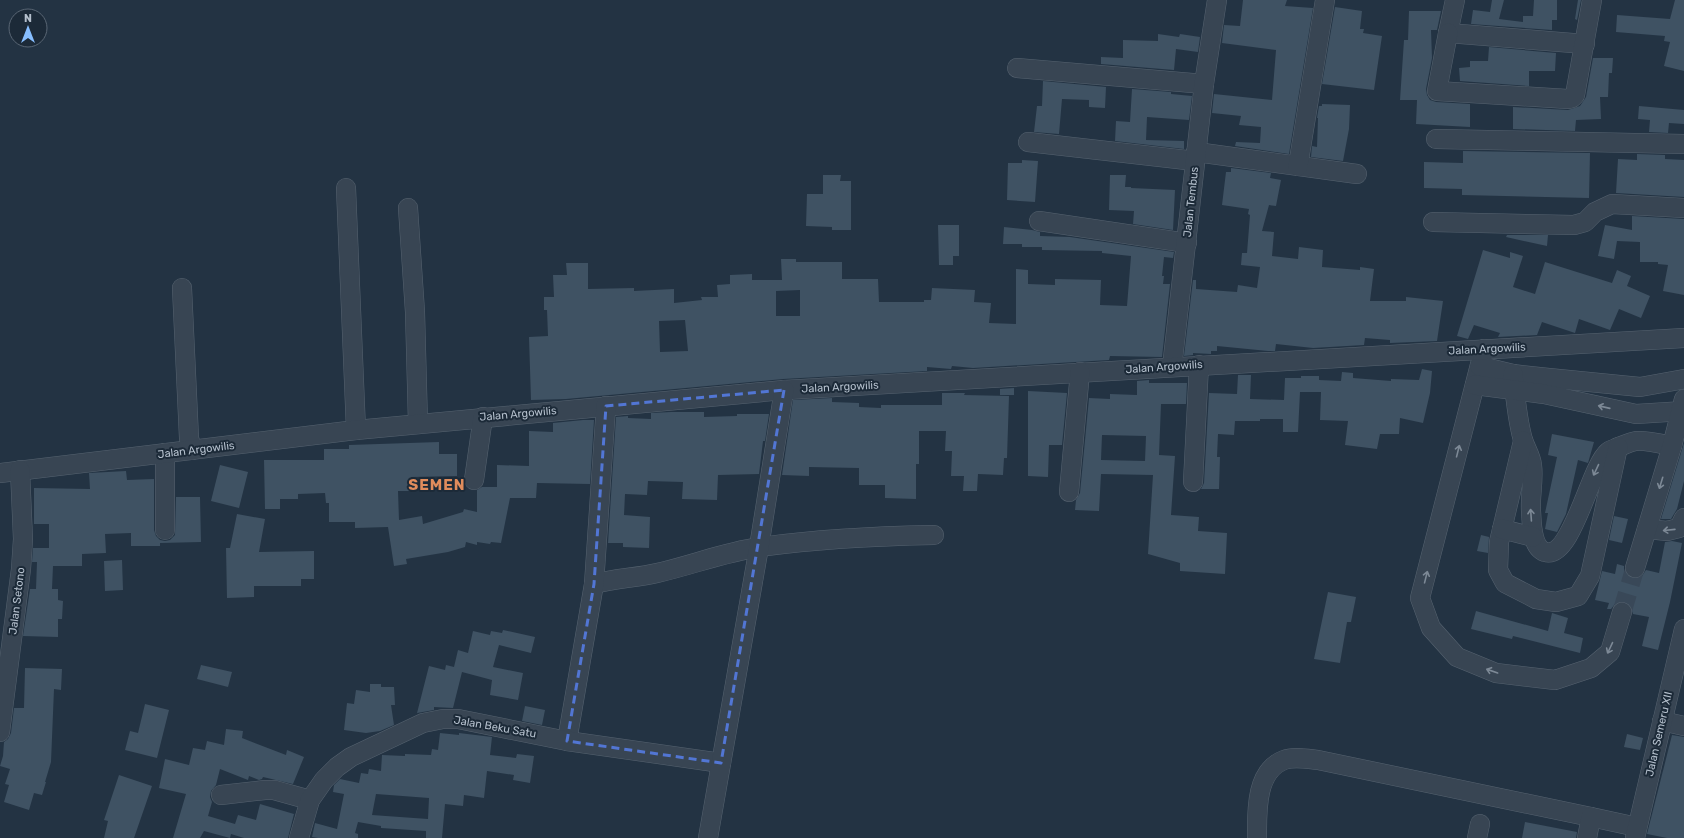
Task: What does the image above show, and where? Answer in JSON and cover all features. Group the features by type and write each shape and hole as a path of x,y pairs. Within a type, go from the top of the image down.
{"street":[{"name":"Jalan Tembus","path":"1172,367 1204,84 1217,0"},
{"path":"1298,166 1325,0"},
{"path":"1455,0 1436,91 1572,98 1575,95 1592,0"},
{"path":"1448,33 1585,44"},
{"path":"1017,68 1204,84"},
{"path":"1436,139 1684,144"},
{"path":"1028,142 1298,166 1357,174"},
{"path":"346,188 356,430"},
{"path":"1433,222 1574,225 1585,222 1594,212 1612,204 1684,208"},
{"path":"408,208 418,424"},
{"path":"1039,221 1187,243"},
{"path":"182,288 189,438 192,450"},
{"name":"Jalan Argowilis","path":"0,473 356,430 784,390 1199,365 1482,358 1684,338"},
{"path":"1622,612 1610,652 1591,668 1555,680 1496,672 1457,657 1431,628 1420,598 1482,358 1514,382 1544,394 1636,414 1683,407 1635,568"},
{"path":"1193,482 1199,365"},
{"path":"1069,492 1080,372"},
{"path":"1475,385 1514,382 1640,387 1684,379"},
{"path":"1514,382 1524,441 1529,452 1532,467 1530,502 1533,537 1541,550 1549,553 1557,550 1563,544 1574,524 1602,458 1609,450 1637,441 1672,446"},
{"path":"1637,441 1636,414 1640,387"},
{"path":"708,838 759,547 784,390"},
{"path":"567,741 594,584 606,406"},
{"path":"474,480 483,417"},
{"path":"1524,441 1499,542 1498,570 1505,583 1536,599 1556,602 1578,596 1590,576 1618,447"},
{"path":"165,453 165,530"},
{"name":"Jalan Setono","path":"0,732 21,569 23,539 20,470"},
{"path":"1647,529 1666,531 1679,528 1684,518"},
{"path":"1502,529 1533,537"},
{"path":"594,584 607,580 657,573 686,564 759,547 865,536 934,535"},
{"name":"Jalan Semeru XII","path":"1636,832 1684,629"},
{"name":"Jalan Beku Satu","path":"299,838 310,800 324,780 337,767 351,757 423,723 443,719 458,719 567,741 721,763"},
{"path":"1662,720 1684,726"},
{"path":"1257,838 1257,816 1261,786 1269,770 1284,760 1299,758 1318,760 1591,817 1636,832"},
{"path":"221,795 265,790 282,792 310,800"},
{"path":"1587,838 1591,817"}],"highlighted area":[{"path":"784,390 721,763 567,741 594,584 606,406"}],"building":[{"path":"1243,0 1287,0 1285,6 1313,8 1289,154 1235,146 1236,142 1260,143 1261,127 1239,125 1241,116 1212,113 1214,94 1272,100 1276,50 1222,43 1224,25 1240,26"},
{"path":"1492,0 1504,0 1499,19 1523,22 1523,16 1533,16 1534,0 1557,0 1557,20 1552,20 1552,30 1471,24 1473,10 1490,12"},
{"path":"1578,0 1581,0 1577,20 1575,19"},
{"path":"1675,0 1684,0 1684,71 1664,66 1670,42 1664,41 1665,36 1616,32 1617,15 1670,19"},
{"path":"1335,7 1362,11 1360,29 1364,29 1363,33 1382,36 1374,90 1322,84"},
{"path":"1409,11 1441,11 1437,30 1431,30 1432,58 1426,89 1427,95 1430,100 1436,102 1470,104 1470,127 1416,124 1417,100 1400,100 1404,40 1408,40"},
{"path":"1158,34 1179,37 1180,34 1200,37 1198,52 1176,49 1174,70 1101,64 1101,57 1123,58 1123,40 1158,41"},
{"path":"1489,47 1556,53 1555,71 1529,71 1529,86 1460,81 1459,68 1470,67 1470,61 1488,61"},
{"path":"1593,58 1613,58 1612,73 1609,73 1608,97 1600,97 1601,119 1576,120 1575,131 1513,129 1513,107 1568,110 1580,106 1586,97"},
{"path":"1043,81 1106,87 1105,108 1089,107 1089,100 1062,99 1059,134 1034,132 1037,106 1042,106"},
{"path":"1132,89 1171,92 1171,94 1192,96 1189,120 1147,117 1146,140 1184,141 1184,149 1115,141 1116,121 1130,122"},
{"path":"1322,104 1350,105 1349,129 1343,161 1311,157 1312,146 1317,147 1317,118 1319,106 1322,106"},
{"path":"1639,106 1684,110 1684,124 1669,123 1668,133 1649,132 1650,120 1638,119"},
{"path":"1463,151 1590,153 1589,198 1462,195 1462,189 1424,188 1424,162 1463,163"},
{"path":"1637,154 1665,155 1665,159 1684,160 1684,197 1616,193 1618,159 1637,160"},
{"path":"1022,160 1038,161 1035,202 1007,200 1008,163 1022,163"},
{"path":"1231,168 1271,173 1270,178 1281,180 1276,206 1269,205 1262,231 1274,232 1272,256 1298,259 1299,247 1323,250 1322,267 1360,270 1360,267 1374,269 1370,301 1406,301 1406,297 1443,301 1437,341 1390,343 1390,340 1365,338 1364,345 1313,348 1276,344 1275,351 1217,346 1217,351 1211,351 1211,354 1193,353 1193,355 1184,356 1193,280 1196,280 1196,289 1237,292 1238,285 1257,288 1260,267 1241,265 1242,253 1247,253 1250,215 1248,214 1249,209 1222,205 1226,172 1231,172"},
{"path":"823,175 841,175 840,181 851,181 851,230 832,230 832,227 806,226 807,194 823,194"},
{"path":"1110,175 1126,175 1125,187 1175,190 1173,230 1133,224 1134,211 1109,210"},
{"path":"1632,216 1684,219 1684,295 1663,291 1668,265 1658,264 1658,262 1640,262 1640,242 1617,241 1614,259 1598,256 1605,225 1632,230"},
{"path":"938,225 959,225 959,256 953,256 953,265 939,265"},
{"path":"1004,227 1040,232 1040,236 1070,237 1174,252 1173,258 1164,257 1162,276 1164,276 1163,284 1170,284 1162,357 1110,356 1109,360 973,368 952,366 951,369 927,367 927,371 783,379 566,399 531,400 529,337 548,336 547,310 544,310 544,297 554,297 553,275 567,275 566,263 588,263 588,289 634,288 634,291 674,289 674,303 702,300 701,297 718,297 717,285 730,284 730,275 752,274 752,280 782,280 781,259 796,259 796,262 842,262 842,279 878,279 879,302 924,302 924,300 931,300 932,288 975,290 974,302 991,303 989,323 1016,324 1016,269 1028,270 1028,284 1055,285 1055,279 1101,280 1100,305 1127,306 1131,256 1102,253 1102,251 1042,250 1042,247 1022,247 1022,244 1003,244","holes":["800,290 800,316 776,316 776,291","685,320 688,351 660,352 659,321"]},
{"path":"1507,235 1548,235 1547,246 1506,237"},
{"path":"1483,250 1510,258 1510,252 1523,256 1513,287 1535,294 1545,262 1612,283 1617,270 1631,276 1627,286 1650,296 1641,318 1619,309 1610,330 1579,319 1575,333 1542,322 1537,335 1498,337 1500,333 1474,325 1468,339 1457,336"},
{"path":"1422,369 1432,371 1430,393 1423,423 1400,418 1399,434 1380,434 1377,449 1345,445 1348,421 1320,420 1321,392 1300,392 1298,432 1283,432 1283,419 1260,419 1260,421 1235,421 1234,435 1218,434 1217,457 1220,457 1219,489 1201,489 1204,483 1209,393 1237,394 1238,375 1251,375 1250,399 1284,400 1285,378 1319,376 1319,380 1341,381 1342,372 1353,373 1353,378 1391,381 1391,379 1419,380"},
{"path":"1149,380 1149,383 1187,383 1186,404 1161,404 1159,455 1175,456 1171,515 1199,517 1198,531 1227,533 1225,574 1180,571 1180,563 1148,554 1153,475 1101,474 1099,511 1075,510 1076,500 1080,493 1089,398 1110,399 1110,394 1137,395 1137,381","holes":["1102,435 1146,436 1145,461 1101,460"]},
{"path":"1014,388 1014,395 1000,395 1000,389"},
{"path":"1028,391 1067,393 1062,445 1049,445 1048,477 1028,476"},
{"path":"942,393 1009,396 1007,458 1004,458 1003,475 978,474 977,491 963,491 964,476 951,476 952,451 945,451 946,431 919,431 919,464 916,464 916,499 885,498 885,485 859,485 859,468 809,467 809,476 782,475 793,400 832,398 832,402 859,403 859,407 881,408 881,405 942,405"},
{"path":"704,412 704,417 737,416 737,414 769,414 765,441 763,441 759,474 718,475 717,500 682,499 683,482 648,481 647,495 625,494 624,515 650,517 649,548 623,547 623,543 608,543 616,417 628,416 628,418 651,419 651,413"},
{"path":"594,420 590,484 537,483 536,498 510,498 501,543 491,542 490,544 477,542 477,545 466,542 465,547 448,552 406,559 407,564 394,566 388,527 355,528 355,522 329,522 329,503 326,503 325,493 298,494 298,499 280,499 280,509 265,509 264,460 324,460 324,449 349,449 349,445 439,442 439,454 457,454 457,476 411,477 412,491 398,491 399,520 422,516 423,524 463,512 464,509 477,512 477,490 482,487 497,487 497,465 529,466 529,431 553,432 553,423"},
{"path":"1552,434 1594,442 1588,463 1578,460 1566,514 1557,532 1545,529 1548,513 1545,513 1557,457 1548,455"},
{"path":"1684,443 1684,481 1677,509 1671,519 1661,519"},
{"path":"220,465 248,472 239,508 211,501"},
{"path":"126,471 127,480 154,479 154,530 156,536 160,540 170,540 175,535 176,497 200,497 201,542 160,543 160,546 131,546 131,533 105,534 106,553 82,554 82,566 53,566 52,589 58,589 58,600 63,601 62,619 58,619 58,637 23,636 30,589 36,589 37,562 32,562 33,548 49,548 49,524 34,524 34,488 90,489 89,473"},
{"path":"237,514 265,519 259,552 314,551 314,579 301,579 301,586 254,586 254,597 227,598 226,548 230,548"},
{"path":"1614,516 1628,519 1622,543 1609,540"},
{"path":"1481,535 1489,537 1488,553 1477,551"},
{"path":"1672,541 1682,543 1670,602 1658,650 1642,646 1649,617 1633,614 1630,605 1626,602 1620,601 1611,609 1607,609 1609,603 1595,600 1602,571 1615,574 1617,564 1624,566 1624,571 1632,579 1637,579 1642,576 1646,570 1659,573 1665,542"},
{"path":"122,560 123,590 105,591 104,561"},
{"path":"1328,592 1356,597 1351,622 1347,622 1340,663 1314,659"},
{"path":"1476,611 1548,631 1552,613 1568,618 1564,633 1583,638 1580,653 1513,636 1512,639 1471,629"},
{"path":"503,630 535,637 531,653 499,645 493,667 523,673 518,700 490,695 492,680 462,672 453,708 434,707 434,710 417,713 429,666 445,670 446,665 454,667 458,650 468,653 473,631 490,635 491,631 502,633"},
{"path":"201,665 232,672 228,687 197,679"},
{"path":"25,668 62,669 61,690 54,689 51,762 42,795 34,793 29,810 4,802 9,785 5,784 10,769 0,766 3,756 4,742 8,739 11,733 14,708 24,708"},
{"path":"370,684 381,684 381,687 394,687 395,705 391,705 394,725 380,731 366,733 344,730 347,703 354,704 356,690 370,692"},
{"path":"145,704 169,710 157,758 125,750 130,731 138,733"},
{"path":"525,706 545,710 542,725 522,721"},
{"path":"226,729 243,731 242,738 286,755 287,750 304,757 293,784 263,777 259,780 249,776 248,780 220,769 216,785 211,791 210,797 212,802 208,816 235,824 238,815 256,820 260,804 294,814 288,838 244,838 231,834 230,838 204,831 200,838 173,838 186,794 159,788 165,759 189,765 193,748 205,750 207,741 224,745"},
{"path":"440,733 459,735 459,733 492,737 490,755 516,758 517,754 534,756 530,783 513,780 514,775 487,771 484,798 464,795 463,806 445,804 442,838 426,838 426,831 381,828 381,826 358,822 355,833 358,834 358,838 312,837 315,823 337,829 344,794 333,792 334,785 340,779 359,783 361,773 368,774 369,769 381,771 382,755 431,755 432,749 438,750","holes":["376,794 429,798 428,819 372,815"]},
{"path":"1627,734 1643,738 1640,750 1624,747"},
{"path":"1672,735 1684,737 1684,838 1667,838 1647,834"},
{"path":"119,775 152,786 134,838 104,838 108,821 104,820"},
{"path":"1525,822 1577,832 1576,838 1522,838"}],"tunnel":[{"path":"1622,612 1635,568"}],"district":[{"name":"SEMEN","path":"437,485"}]}
